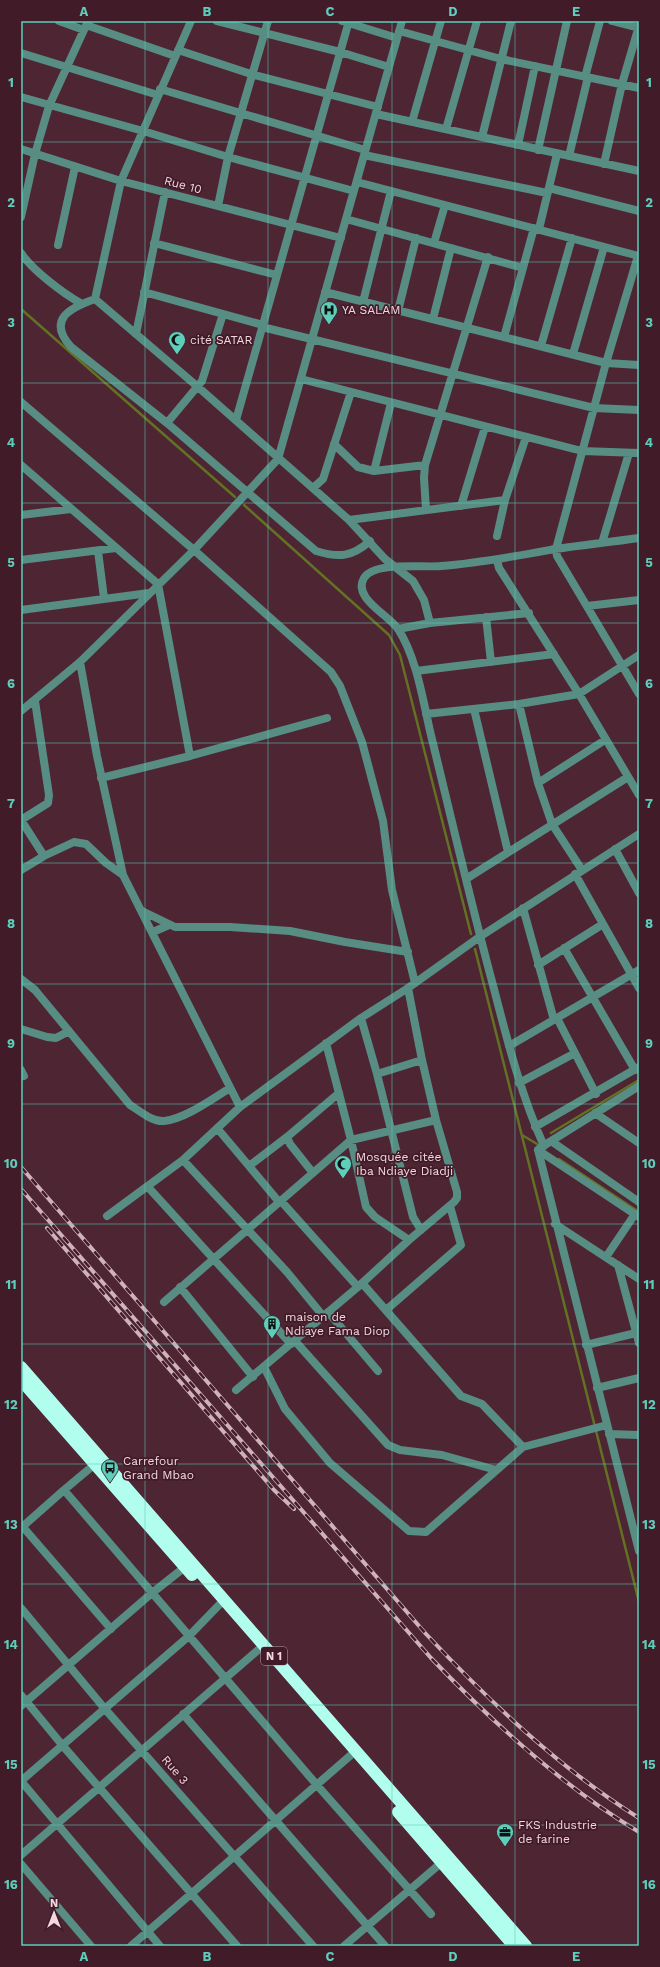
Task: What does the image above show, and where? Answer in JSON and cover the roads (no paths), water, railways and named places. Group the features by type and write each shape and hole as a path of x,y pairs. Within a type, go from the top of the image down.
{"highway":[{"name":"N 1","path":"21,1367 526,1946"},
{"name":"N 1","path":"21,1380 351,1755 514,1946"}],"street":[{"path":"59,21 86,25 176,53 328,94 412,122 639,172"},
{"path":"95,299 121,181 190,21"},
{"path":"217,21 340,52 389,67"},
{"path":"218,206 228,157 268,21"},
{"path":"21,711 35,701 80,662 194,550 278,459 402,21"},
{"path":"412,122 441,21"},
{"path":"446,129 477,21"},
{"path":"482,137 511,21"},
{"path":"538,150 567,21"},
{"path":"568,156 600,21"},
{"path":"604,164 622,84 638,27 612,21"},
{"path":"236,420 305,178 347,22 436,41 501,59 639,88"},
{"path":"21,217 35,154 50,106 86,25"},
{"path":"21,53 67,67 241,113 365,153 639,211"},
{"path":"518,145 535,66"},
{"path":"21,98 354,191"},
{"name":"Rue 10","path":"21,149 121,181 341,238"},
{"path":"504,337 523,268 548,191 557,154"},
{"path":"58,246 75,167"},
{"path":"357,182 638,256 606,363 556,549 557,556 639,694"},
{"path":"363,302 383,228 391,191"},
{"path":"136,334 165,192"},
{"path":"434,243 445,205"},
{"path":"346,219 523,268"},
{"path":"398,311 416,238"},
{"path":"541,346 572,238"},
{"path":"154,243 277,275"},
{"path":"573,354 604,247"},
{"path":"433,319 451,248"},
{"path":"21,253 35,269 57,287 82,304"},
{"path":"426,510 424,478 425,465 488,258"},
{"path":"144,292 312,339 594,408 639,410"},
{"path":"325,292 606,363 639,365"},
{"path":"95,299 69,311 65,316 61,326 63,338 71,347 167,423 316,551 340,556 358,551 370,541"},
{"path":"95,299 313,488 349,520 393,566 413,581 424,600 430,623"},
{"path":"167,423 202,382 223,314"},
{"path":"301,379 582,451 639,453"},
{"path":"313,488 323,479 350,392"},
{"path":"21,402 194,550 330,672 340,686 362,742 383,821 392,890 408,952 411,985 422,1060 436,1120 457,1192 457,1198 450,1206 409,1240 360,1285 236,1390"},
{"path":"374,471 391,402"},
{"path":"461,506 485,426"},
{"path":"498,536 505,500 526,437"},
{"path":"334,444 358,467 374,471 425,465"},
{"path":"602,543 629,453"},
{"path":"21,465 158,584 190,756"},
{"path":"349,520 505,500"},
{"path":"21,515 71,509"},
{"path":"639,538 556,549 498,560 440,566 393,566 371,572 364,577 362,589 366,598 398,629 416,671 480,936 519,1083 536,1127 555,1224 597,1388 605,1426 609,1434 638,1540 639,1551"},
{"path":"21,560 116,548"},
{"path":"98,550 104,598"},
{"path":"498,560 499,568 529,613 579,694 639,795"},
{"path":"21,610 149,593"},
{"path":"587,606 639,600"},
{"path":"398,629 430,623 529,613"},
{"path":"486,617 491,662"},
{"path":"416,671 554,654"},
{"path":"426,714 519,704 579,694 639,655"},
{"path":"80,662 101,778 123,875 240,1107"},
{"path":"35,701 48,803 21,820 44,856"},
{"path":"519,704 538,783 552,824 578,872 602,924 639,988"},
{"path":"474,709 508,852"},
{"path":"101,778 190,756 327,718"},
{"path":"538,783 605,740"},
{"path":"466,878 628,777"},
{"path":"107,1216 183,1160 240,1107 326,1043 480,936 639,834"},
{"path":"21,870 44,856 74,842 86,844 106,863 123,875"},
{"path":"615,849 639,893"},
{"path":"523,908 538,965 555,1019 575,1053 596,1094"},
{"path":"142,911 169,925 290,930 345,942 408,952"},
{"path":"538,965 602,924"},
{"path":"153,932 169,925"},
{"path":"536,1127 596,1094 637,1068 564,948"},
{"path":"509,1046 639,970"},
{"path":"21,979 36,990 130,1105 150,1117 163,1121 185,1114 230,1088"},
{"path":"361,1018 377,1074 413,1217 421,1230"},
{"path":"21,1029 47,1038 56,1038 69,1031"},
{"path":"326,1043 351,1140 366,1207 375,1217 409,1240"},
{"path":"519,1083 575,1053"},
{"path":"377,1074 422,1060"},
{"path":"541,1148 638,1089"},
{"path":"249,1166 288,1137 339,1093"},
{"path":"595,1114 639,1143"},
{"path":"164,1302 351,1140 436,1120"},
{"path":"217,1128 280,1202 386,1310 461,1396 482,1404 523,1447"},
{"path":"288,1137 290,1144 313,1173"},
{"path":"551,1141 639,1202"},
{"path":"541,1148 637,1216 606,1256"},
{"path":"183,1160 378,1371"},
{"path":"148,1187 388,1445 400,1450 442,1455 496,1470"},
{"path":"386,1310 461,1245 450,1206"},
{"path":"555,1224 639,1279"},
{"path":"618,1264 638,1334 639,1343"},
{"path":"180,1288 253,1377"},
{"path":"586,1345 638,1334"},
{"path":"264,1367 285,1409 330,1463 409,1531 426,1532 523,1447 605,1426"},
{"path":"597,1388 639,1378"},
{"path":"609,1434 639,1435"},
{"path":"95,1464 22,1528 111,1629"},
{"path":"64,1490 316,1784 408,1890 431,1914"},
{"path":"185,1567 152,1593 70,1664 23,1701 237,1946"},
{"path":"160,1946 21,1781 189,1636 219,1605"},
{"name":"Rue 3","path":"21,1608 70,1664 105,1709 313,1946"},
{"path":"21,1855 258,1650"},
{"path":"183,1714 385,1946"},
{"path":"131,1946 351,1755"},
{"path":"344,1946 408,1890 442,1863"},
{"path":"21,1864 91,1946"}],"waterway":[{"path":"21,309 235,497"},
{"path":"244,505 389,635 400,655 471,934"},
{"path":"475,949 639,1602"},
{"path":"551,1133 639,1080"},
{"path":"522,1135 537,1144"},
{"path":"559,1159 639,1212"}],"railway":[{"path":"21,1167 426,1634 500,1709 526,1733 581,1778 639,1818"},
{"path":"21,1189 431,1658 479,1706 529,1752 583,1795 639,1832"},
{"path":"47,1228 274,1490 294,1509"}],"place":[{"name":"YA SALAM","path":"329,325"},
{"name":"cité SATAR","path":"177,355"},
{"name":"Mosquée citée Iba Ndiaye Diadji","path":"343,1179"},
{"name":"maison de Ndiaye Fama Diop","path":"272,1339"},
{"name":"Carrefour Grand Mbao","path":"110,1483"},
{"name":"FKS Industrie de farine","path":"505,1847"}]}
